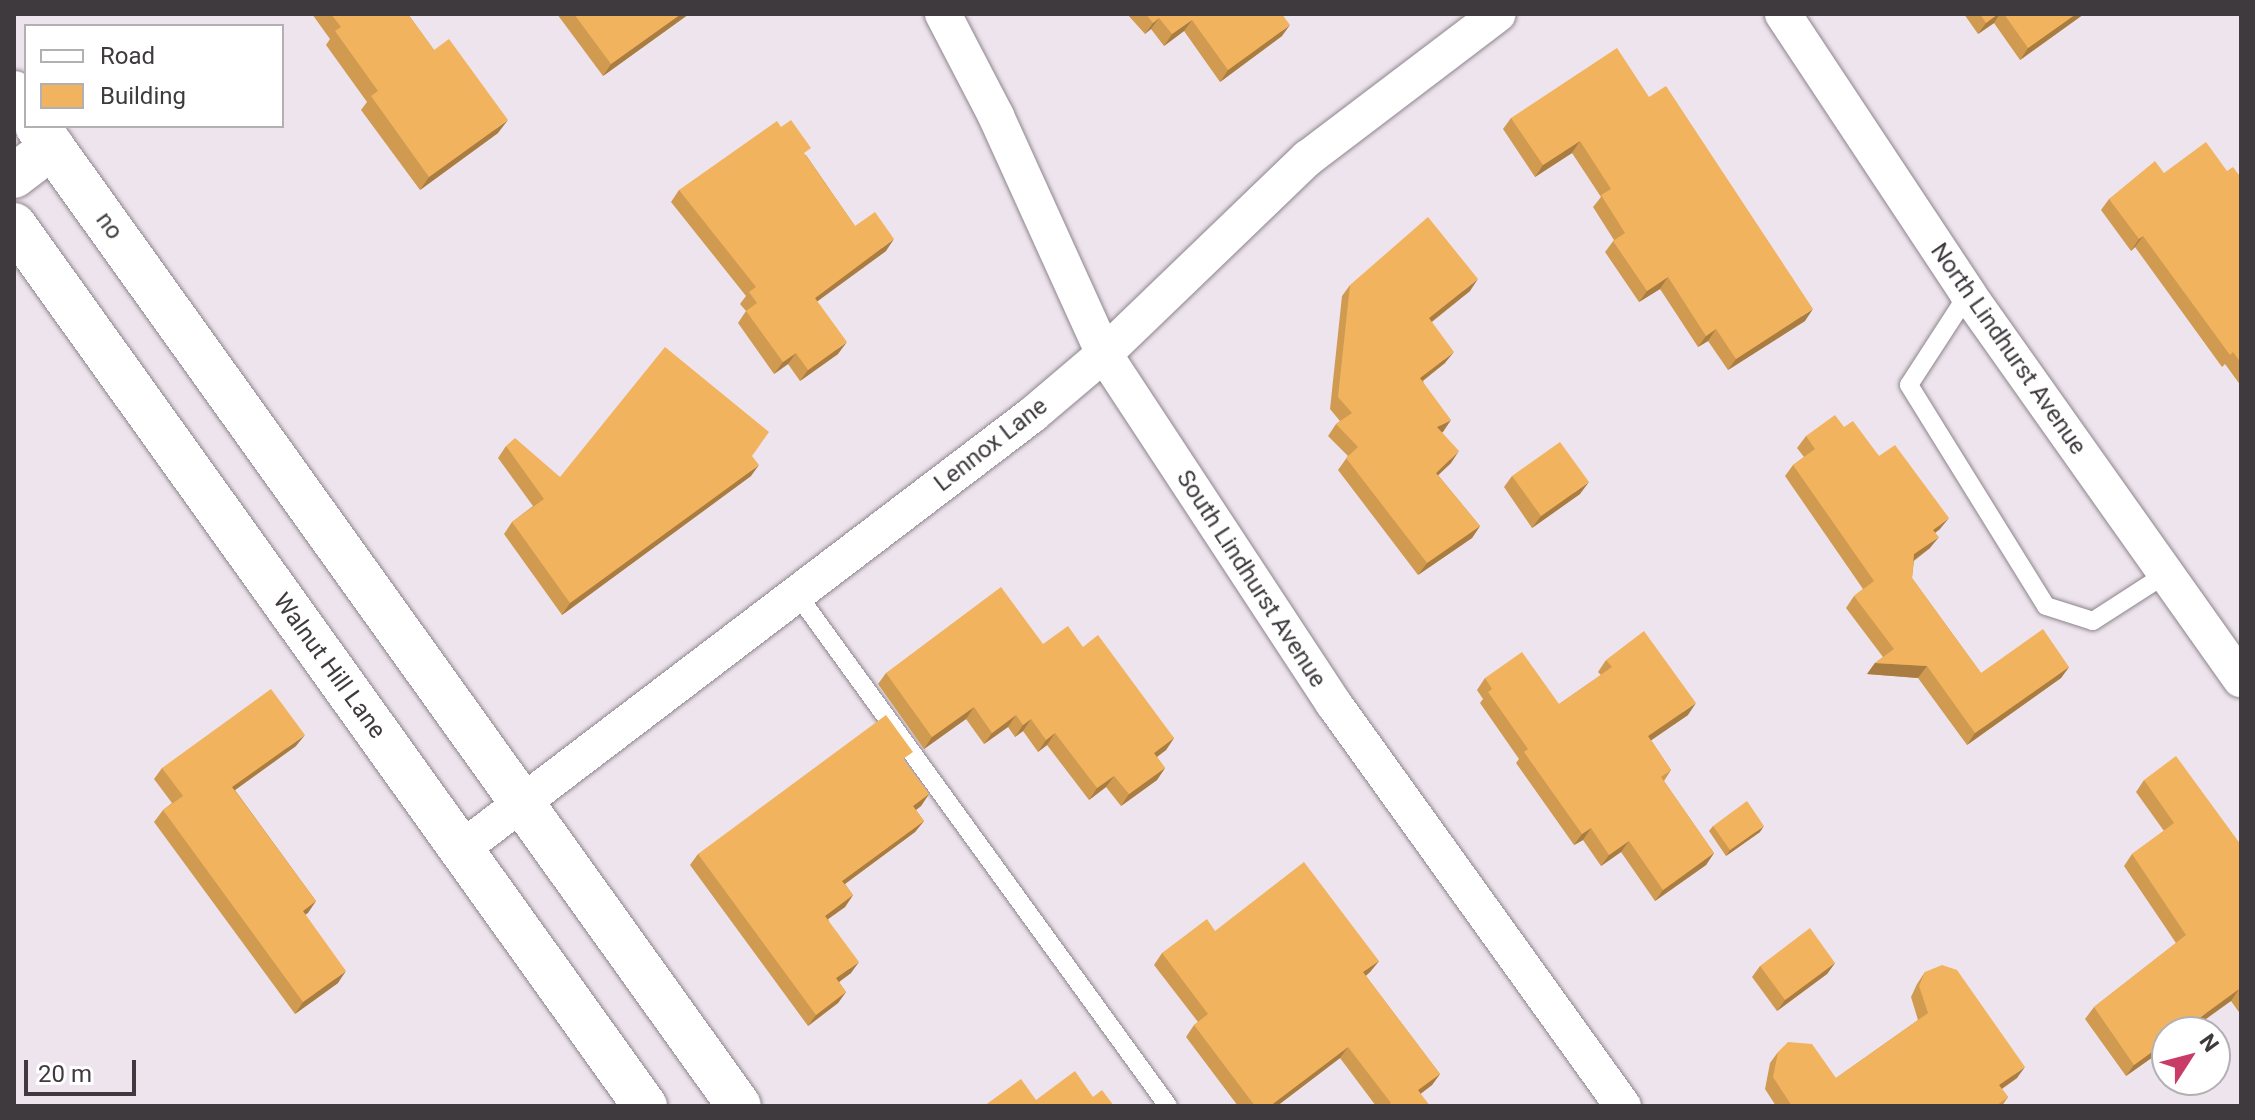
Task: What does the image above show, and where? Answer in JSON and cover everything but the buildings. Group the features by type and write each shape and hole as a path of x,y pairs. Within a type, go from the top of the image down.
{"main road":[{"path":"14,176 45,136"},
{"name":"no","path":"45,136 520,803"},
{"name":"Walnut Hill Lane","path":"14,225 645,1106"},
{"path":"520,803 739,1106"}],"street":[{"name":"South Lindhurst Avenue","path":"943,14 996,116 1104,354 1334,704 1623,1106"},
{"name":"Lennox Lane","path":"460,850 797,594 1104,354 1308,158 1498,14"},
{"name":"North Lindhurst Avenue","path":"1783,14 1968,294 2241,679"}],"lane":[{"path":"1968,294 1909,385 2046,606 2093,621 2166,574"},
{"path":"797,594 1168,1106"}]}
